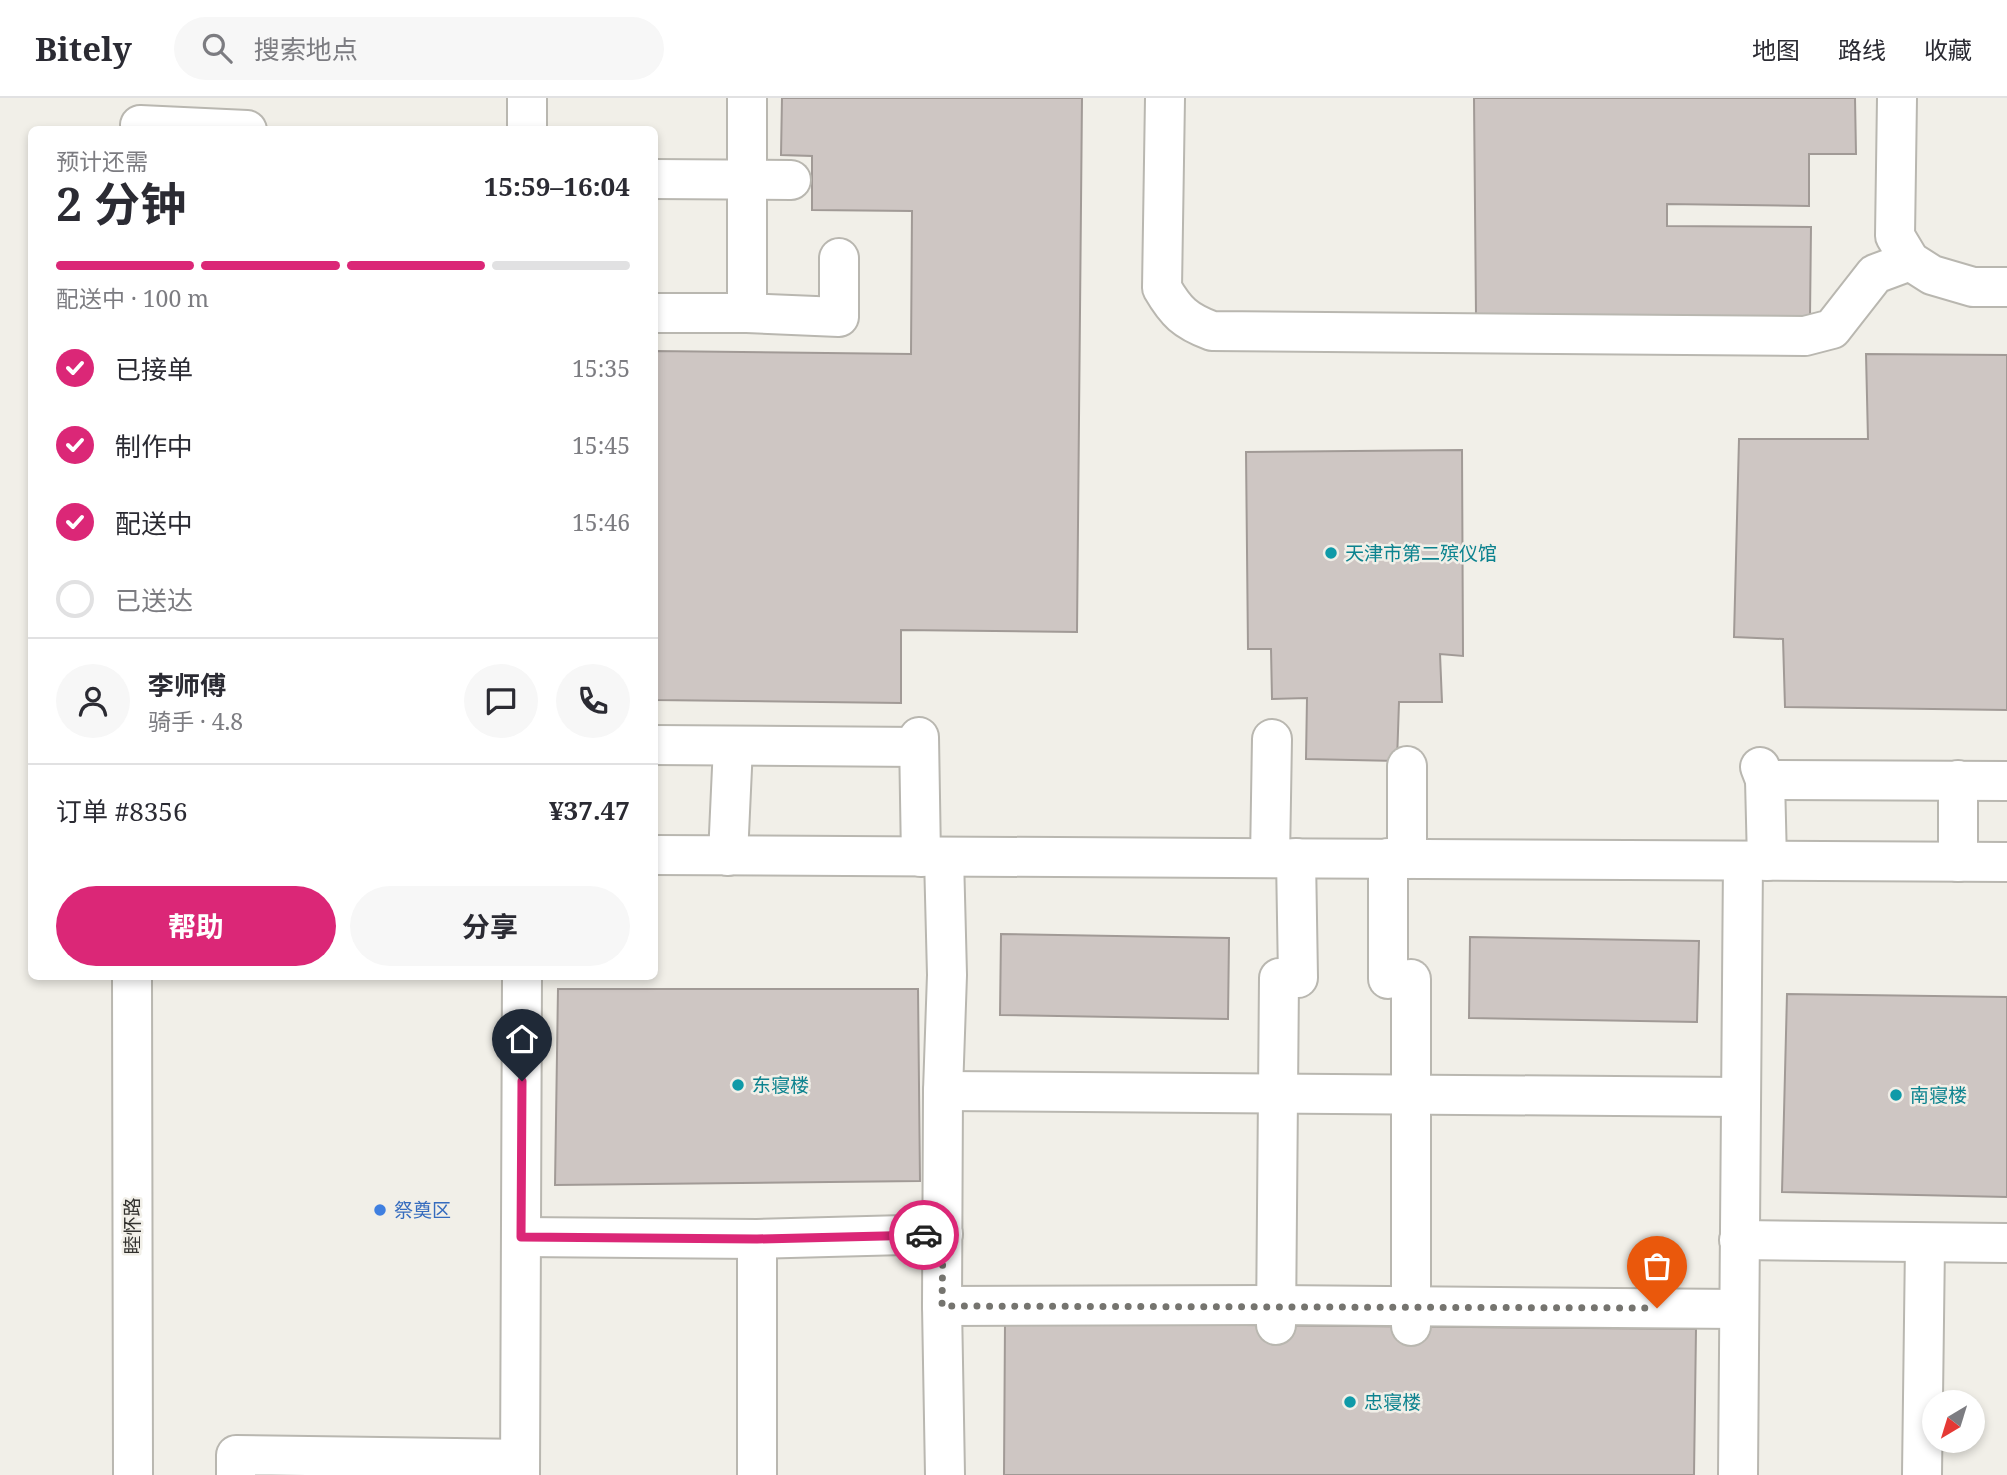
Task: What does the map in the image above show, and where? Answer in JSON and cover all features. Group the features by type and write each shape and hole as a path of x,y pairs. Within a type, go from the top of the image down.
{"street":[{"path":"249,126 251,98"},
{"path":"527,98 527,126"},
{"path":"747,98 747,313"},
{"path":"1164,98 1162,288 1174,309 1191,324 1212,331 1805,336 1832,329 1875,274 1910,261"},
{"path":"1897,98 1895,236 1910,261 1932,275 1973,287 2007,287"},
{"path":"140,117 215,126"},
{"path":"658,179 791,180"},
{"path":"658,313 839,317 839,258"},
{"path":"1272,739 1283,858 1288,978 1278,1093 1276,1315"},
{"path":"658,745 919,742 947,975 943,1091 942,1306 945,1475"},
{"path":"728,856 733,746"},
{"path":"1406,766 1398,859 1400,979 1410,1094 1412,1316"},
{"path":"1738,1475 1740,1097 1763,774 2007,781"},
{"path":"1958,780 1958,862"},
{"path":"658,855 2007,862"},
{"name":"睦怀路","path":"132,980 133,1475"},
{"path":"236,1475 236,1455 520,1467 522,980"},
{"path":"943,1091 1740,1097"},
{"path":"521,1237 757,1239 943,1234"},
{"path":"757,1239 757,1475"},
{"path":"1740,1240 2007,1243"},
{"path":"1922,1475 1925,1244"},
{"path":"942,1306 1412,1316 1739,1309"}],"building":[{"path":"782,98 1082,98 1077,632 901,630 901,703 658,700 658,351 911,354 912,211 812,210 812,156 781,155"},
{"path":"1474,98 1855,98 1856,154 1809,154 1809,206 1667,204 1667,226 1811,227 1810,317 1476,315"},
{"path":"1866,354 2007,355 2007,710 1785,707 1783,639 1734,637 1739,439 1868,439"},
{"path":"1462,450 1463,656 1440,654 1442,702 1399,702 1397,761 1306,759 1307,698 1272,699 1271,649 1248,649 1246,452"},
{"path":"1001,934 1229,938 1228,1019 1000,1015"},
{"path":"1470,937 1699,941 1697,1022 1469,1018"},
{"name":"东寝楼","path":"558,989 918,989 920,1181 555,1185"},
{"name":"南寝楼","path":"1787,994 2007,997 2007,1197 1782,1192"},
{"name":"忠寝楼","path":"1005,1323 1696,1329 1694,1475 1004,1475"}],"way so far":[{"path":"924,1235 943,1234 942,1306 1657,1308"}],"place":[{"name":"天津市第二殡仪馆","path":"1331,553"},
{"name":"东寝楼","path":"738,1085"},
{"name":"南寝楼","path":"1896,1095"},
{"name":"祭奠区","path":"380,1210"},
{"name":"忠寝楼","path":"1350,1402"}],"route":[{"path":"522,1081 521,1237 757,1239 924,1235"}]}
